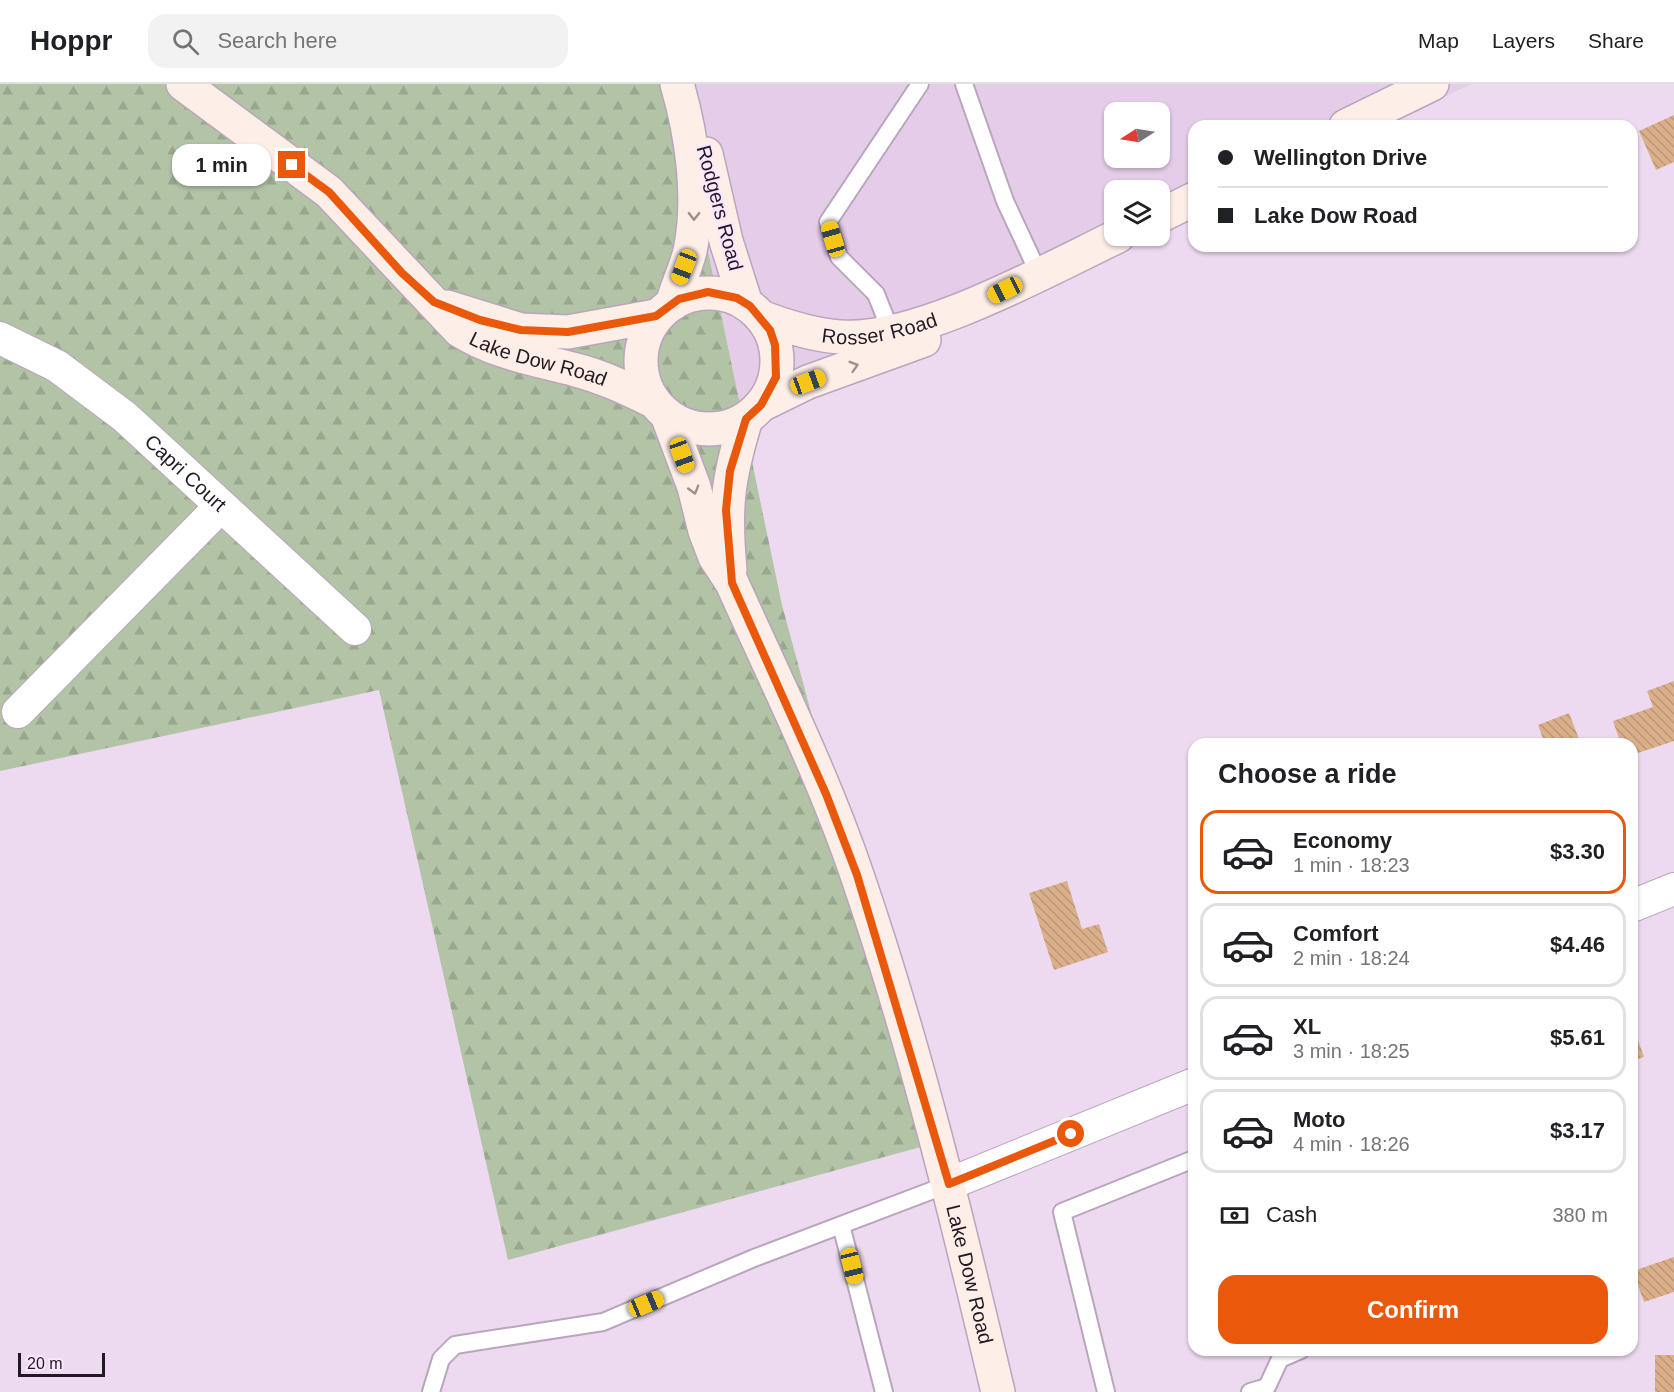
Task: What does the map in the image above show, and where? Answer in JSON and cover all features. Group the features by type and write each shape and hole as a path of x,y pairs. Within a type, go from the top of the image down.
{"street":[{"name":"Lake Dow Road","path":"183,84 329,192 402,273 434,302 459,330 482,345 579,370 624,386 660,408 694,487 705,531 715,557 732,583 826,794 857,875 949,1184 998,1392"},
{"name":"Rodgers Road","path":"664,310 689,253 694,229 694,192 687,116 677,84"},
{"path":"1358,120 1432,84"},
{"name":"Rodgers Road","path":"687,116 697,128 710,163 726,242 754,310"},
{"path":"1170,211 1188,202"},
{"name":"Rosser Road","path":"754,310 809,333 843,338 891,332 994,295 1104,243"},
{"path":"708,292 730,296 754,310 772,338 777,361 776,377 754,412 721,429 706,430 690,428 660,408 641,374 640,359 642,344 664,310 693,294 708,292"},
{"name":"Rosser Road","path":"754,412 808,382 920,342 943,331 994,295"},
{"name":"Lake Dow Road","path":"434,302 480,320 521,330 568,332 664,310"},
{"name":"Capri Court","path":"0,338 57,366 125,417 355,629"},
{"name":"Lake Dow Road","path":"732,583 726,510 730,471 754,412"},
{"path":"18,712 220,507"},
{"path":"1638,904 1673,892"},
{"path":"949,1184 1188,1086"}],"lane":[{"path":"891,332 876,294 838,257 828,222 920,84"},
{"path":"964,84 1005,201 1039,274"},
{"path":"1106,1392 1062,1212 1188,1161"},
{"path":"430,1392 441,1359 455,1345 603,1322 754,1258 949,1184"},
{"path":"841,1225 884,1392"},
{"path":"1250,1392 1267,1387 1280,1359 1287,1356"}],"shaded area":[{"path":"673,84 1472,84 1393,120 1188,120 1188,214 1170,222 1170,180 1104,180 1104,246 1119,246 743,418"}],"green space":[{"path":"0,84 673,84 782,605 928,1145 508,1260 379,690 0,771"}],"building":[{"path":"1674,115 1674,162 1656,170 1639,131"},
{"path":"1674,681 1674,741 1638,753 1638,738 1619,738 1613,721 1653,707 1647,691"},
{"path":"1569,713 1579,738 1543,738 1538,725"},
{"path":"1067,881 1082,929 1099,924 1108,952 1054,970 1029,893"},
{"path":"1638,1040 1644,1057 1638,1059"},
{"path":"1674,1257 1674,1292 1644,1302 1638,1285 1638,1269"},
{"path":"1655,1355 1674,1355 1674,1392 1655,1392"}],"route":[{"path":"292,165 329,192 402,273 434,302 480,320 521,330 568,332 656,316 679,299 708,292 737,298 761,317 770,330 775,345 776,377 761,405 746,419 730,471 726,510 732,583 826,794 857,875 949,1184 1071,1134"}]}
